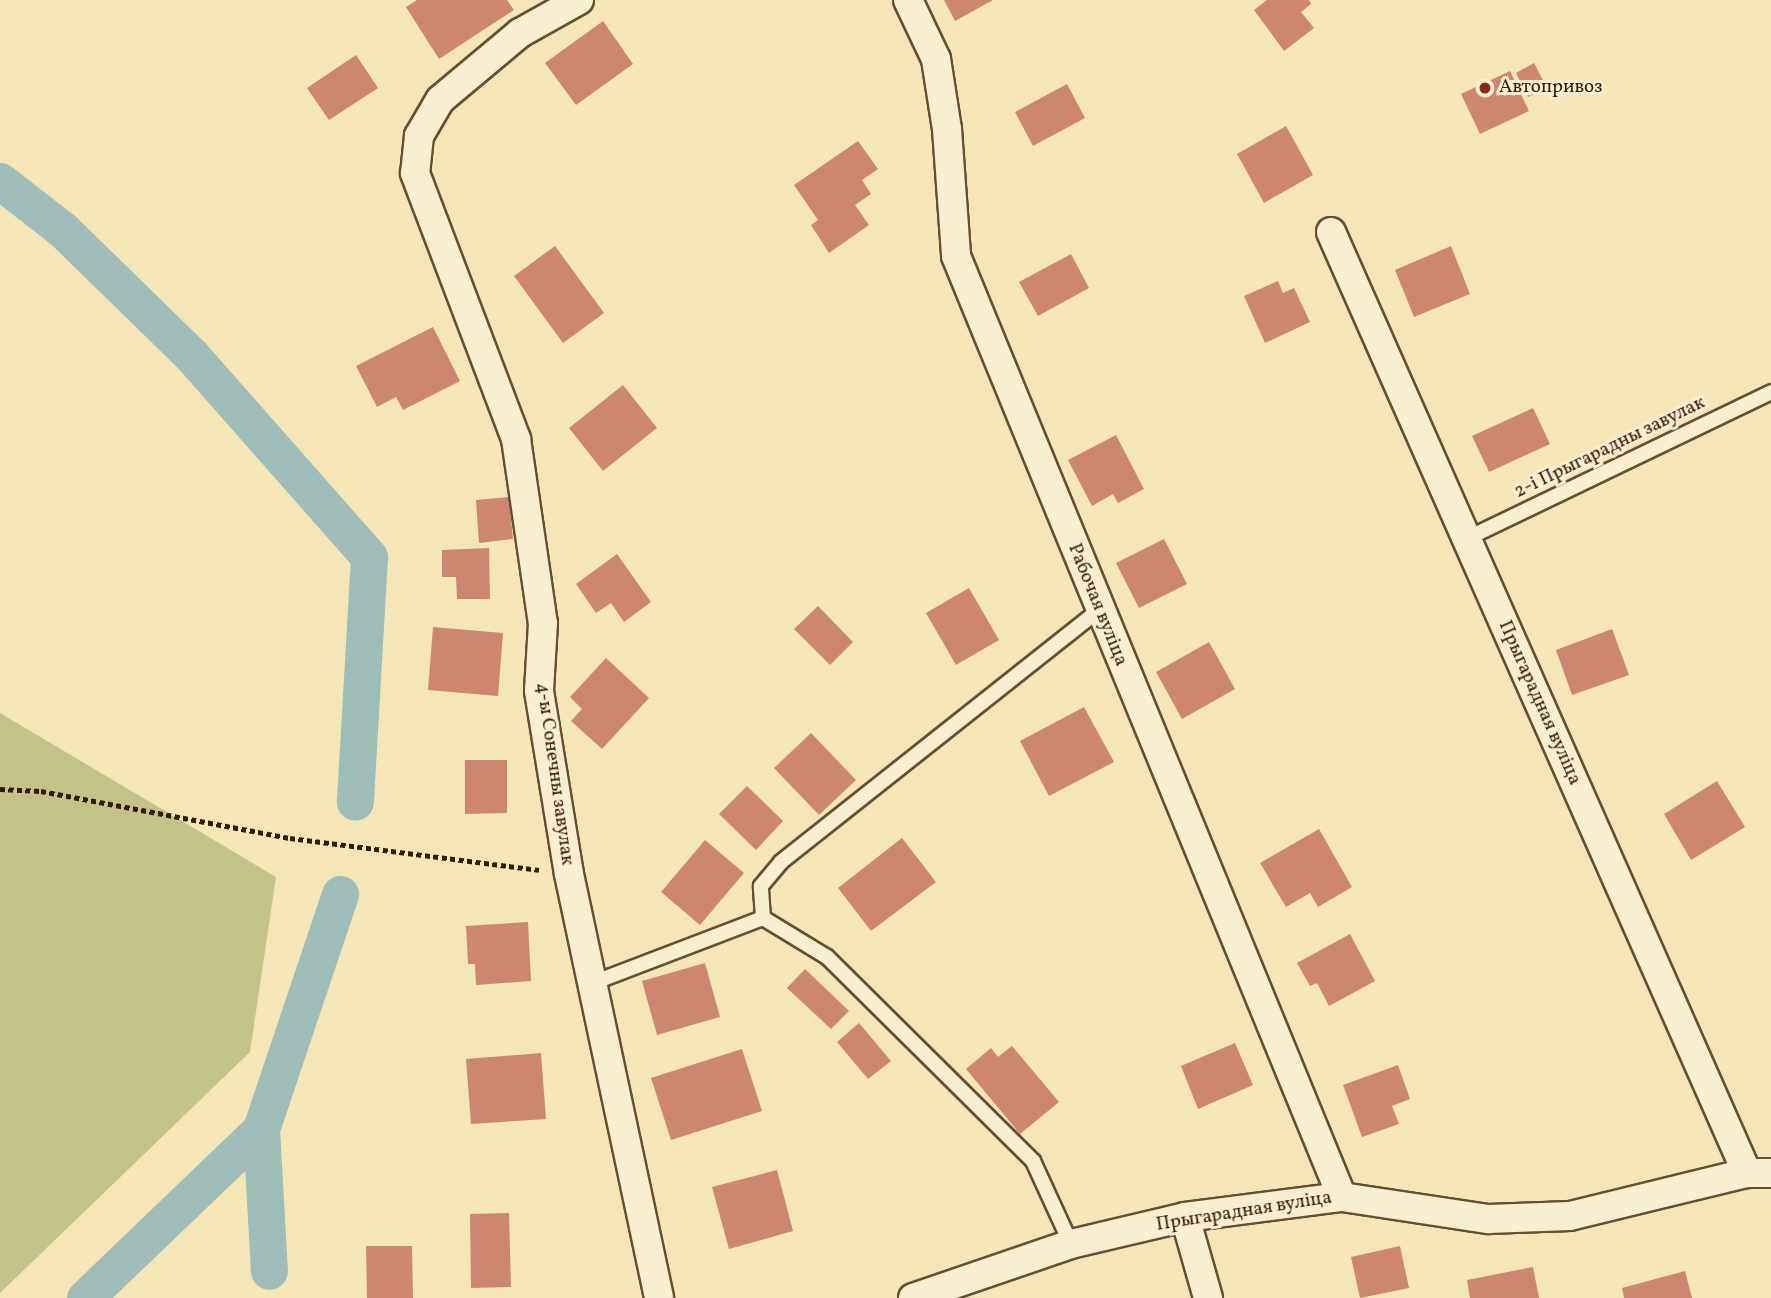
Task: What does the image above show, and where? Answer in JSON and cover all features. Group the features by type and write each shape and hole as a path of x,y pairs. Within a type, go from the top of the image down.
{"street":[{"name":"4-ы Сонечны завулак","path":"579,0 474,67 440,100 419,136 415,173 421,196 516,439 543,623 539,691 569,874 590,984 659,1298"},
{"name":"Рабочая вуліца","path":"908,0 936,59 947,129 956,256 1342,1197"},
{"name":"Прыгарадная вуліца","path":"913,1298 1071,1244 1185,1217 1342,1197 1488,1219 1570,1216 1759,1173 1466,539 1331,232"},
{"path":"1185,1217 1208,1298"}],"lane":[{"name":"2-і Прыгарадны завулак","path":"1466,539 1771,392"},
{"path":"763,918 761,886 781,862 1099,610"},
{"path":"590,984 763,918"},
{"path":"763,918 827,957 1033,1161 1071,1244"}],"path":[{"path":"0,789 41,790 290,838 569,874"}],"green space":[{"path":"0,713 276,877 250,1052 0,1293"}],"building":[{"path":"417,0 507,0 514,10 439,59 406,7"},
{"path":"944,0 993,0 955,21"},
{"path":"1267,0 1309,0 1311,4 1301,12 1314,28 1284,51 1254,10"},
{"path":"603,21 633,64 576,105 545,63"},
{"path":"356,55 378,88 329,120 307,88"},
{"path":"1534,63 1547,88 1528,97 1516,73"},
{"path":"1510,71 1529,111 1480,134 1461,94"},
{"path":"1067,84 1085,118 1033,146 1015,112"},
{"path":"1286,126 1313,175 1264,203 1237,154"},
{"path":"858,141 878,169 862,180 871,194 855,205 869,225 829,253 811,225 818,220 794,185"},
{"path":"555,246 604,313 563,343 514,276"},
{"path":"1451,246 1470,294 1414,317 1395,270"},
{"path":"1071,254 1089,288 1038,316 1019,282"},
{"path":"1278,281 1283,293 1294,288 1310,322 1265,343 1244,296"},
{"path":"433,327 460,381 403,410 396,397 377,407 356,366"},
{"path":"623,385 657,428 603,471 569,428"},
{"path":"1533,408 1550,444 1489,472 1472,436"},
{"path":"1116,435 1144,489 1118,503 1113,494 1092,506 1068,460"},
{"path":"509,497 513,539 479,543 476,500"},
{"path":"1164,539 1187,584 1139,608 1116,563"},
{"path":"489,548 490,599 457,599 456,577 442,577 442,550"},
{"path":"617,554 651,602 624,622 611,603 596,613 576,584"},
{"path":"969,588 999,640 956,665 926,613"},
{"path":"818,606 853,642 830,665 794,629"},
{"path":"433,627 503,633 498,696 428,690"},
{"path":"1612,629 1629,675 1572,695 1556,650"},
{"path":"1209,642 1235,689 1182,719 1156,672"},
{"path":"606,658 649,698 602,749 571,721 582,709 570,697"},
{"path":"1084,707 1114,762 1049,796 1020,741"},
{"path":"811,733 856,780 819,815 774,768"},
{"path":"465,760 507,760 507,813 465,814"},
{"path":"1717,781 1745,827 1691,860 1664,814"},
{"path":"747,786 783,821 756,850 719,814"},
{"path":"1319,829 1352,887 1318,907 1310,893 1286,907 1260,863"},
{"path":"902,838 936,882 871,931 838,888"},
{"path":"705,840 744,873 700,925 661,892"},
{"path":"528,922 531,981 476,985 475,964 468,964 466,926"},
{"path":"1350,934 1375,981 1329,1006 1317,983 1310,986 1297,963"},
{"path":"705,963 720,1017 657,1035 642,981"},
{"path":"805,969 849,1011 831,1029 787,988"},
{"path":"859,1023 891,1061 868,1079 837,1042"},
{"path":"1235,1043 1253,1085 1198,1109 1181,1066"},
{"path":"1012,1046 1059,1102 1020,1134 966,1069 991,1048 998,1057"},
{"path":"742,1049 762,1111 671,1140 651,1078"},
{"path":"541,1053 546,1119 471,1124 466,1059"},
{"path":"1398,1065 1410,1099 1392,1106 1399,1124 1362,1137 1343,1085"},
{"path":"777,1170 793,1231 729,1249 712,1187"},
{"path":"509,1213 511,1287 471,1288 470,1214"},
{"path":"366,1246 412,1246 413,1298 367,1298"},
{"path":"1400,1246 1409,1288 1360,1298 1351,1257"},
{"path":"1533,1267 1539,1298 1470,1298 1467,1280"},
{"path":"1685,1271 1692,1298 1624,1298 1622,1288"}],"waterway":[{"path":"0,181 63,230 192,356 369,557 355,802"},
{"path":"85,1298 261,1129 340,894"},
{"path":"261,1129 269,1271"}],"place":[{"name":"Автопривоз","path":"1485,88"}]}
